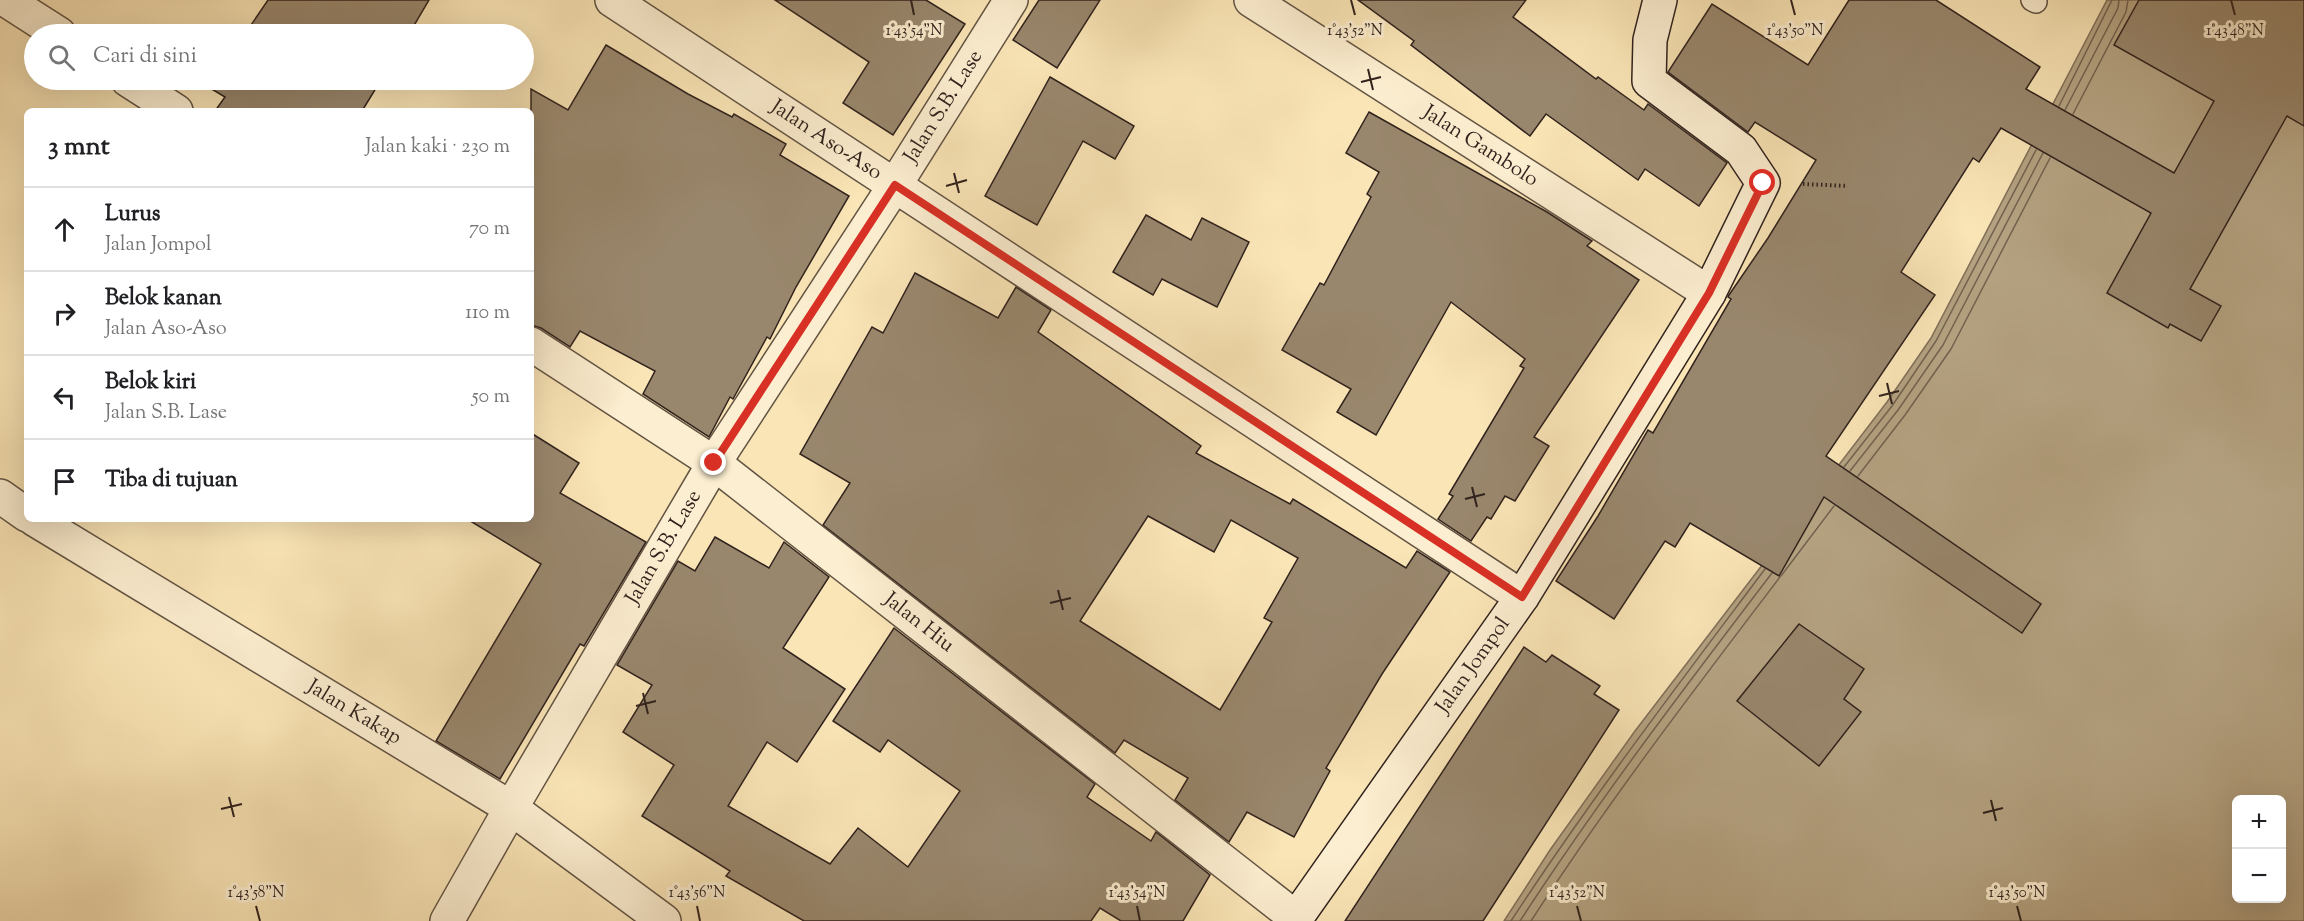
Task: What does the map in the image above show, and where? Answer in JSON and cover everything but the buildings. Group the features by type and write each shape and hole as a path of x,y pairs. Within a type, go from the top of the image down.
{"street":[{"path":"6,0 43,24"},
{"name":"Jalan Aso-Aso","path":"612,0 1522,597"},
{"name":"Jalan S.B. Lase","path":"447,921 714,463 895,185 1011,0"},
{"name":"Jalan Gambolo","path":"1251,0 1709,293"},
{"name":"Jalan Jompol","path":"1295,919 1522,597 1709,293 1763,183 1741,150 1649,81 1650,40 1660,0"},
{"path":"143,90 171,108"},
{"name":"Jalan Hiu","path":"534,346 714,463 1295,919"},
{"path":"0,496 24,513"},
{"name":"Jalan Kakap","path":"39,522 511,808 664,921"}],"water":[{"path":"2107,0 2304,0 2304,921 1504,921 1550,850 1635,731 1887,402 1931,338"}],"route":[{"path":"714,463 895,185 1522,597 1709,293 1763,183"}]}
